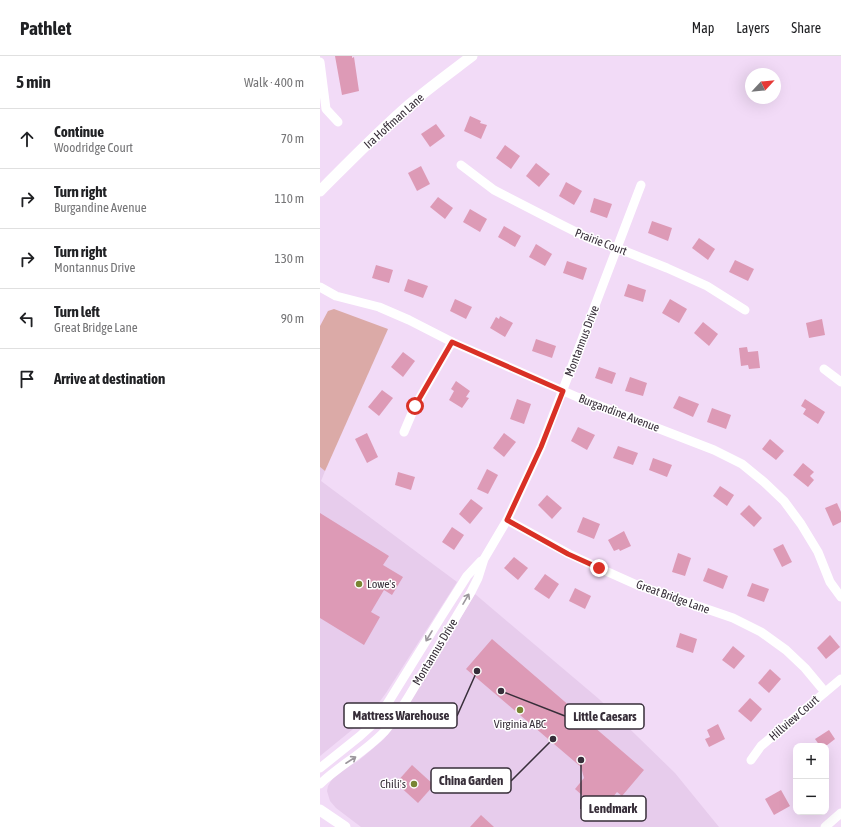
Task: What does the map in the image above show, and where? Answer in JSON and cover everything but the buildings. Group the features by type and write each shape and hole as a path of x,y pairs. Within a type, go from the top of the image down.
{"main road":[{"name":"Ira Hoffman Lane","path":"320,191 384,128 441,79 472,56"},
{"path":"320,810 345,827"}],"street":[{"path":"320,62 323,109 338,122"},
{"name":"Prairie Court","path":"461,165 494,190 562,226 594,241 617,248 707,286 745,310"},
{"name":"Montannus Drive","path":"320,784 365,750 390,725 471,592 478,578 484,559 507,520 541,447 641,185"},
{"name":"Burgandine Avenue","path":"320,287 336,296 379,307 409,320 452,342 576,397 714,450 742,464 784,501 801,524 818,552 830,582 841,597"},
{"path":"404,432 415,406 452,342"},
{"path":"824,369 841,382"},
{"name":"Great Bridge Lane","path":"507,520 568,554 599,568 638,585 733,618 761,632 786,650 805,668 825,692"},
{"name":"Montannus Drive","path":"320,768 360,736 380,715 467,576 484,559"},
{"name":"Hillview Court","path":"751,760 761,746 841,679"},
{"path":"825,827 841,813"}],"shaded area":[{"path":"334,309 388,329 325,471 320,467 320,326 328,311"},
{"path":"320,467 325,471 321,481 457,582 386,693 369,716 320,756"},
{"path":"475,594 599,699 675,773 719,827 361,827 336,808 330,801 327,791 331,781 337,773 358,761 384,739 397,723"}],"place":[{"name":"Lowe's","path":"359,584"},
{"name":"Mattress Warehouse","path":"477,671"},
{"name":"Little Caesars","path":"501,691"},
{"name":"Virginia ABC","path":"520,710"},
{"name":"China Garden","path":"553,739"},
{"name":"Lendmark","path":"581,760"},
{"name":"Chili's","path":"414,784"}],"route":[{"path":"415,406 452,342 563,391 541,447 507,520 568,554 599,568"}]}
